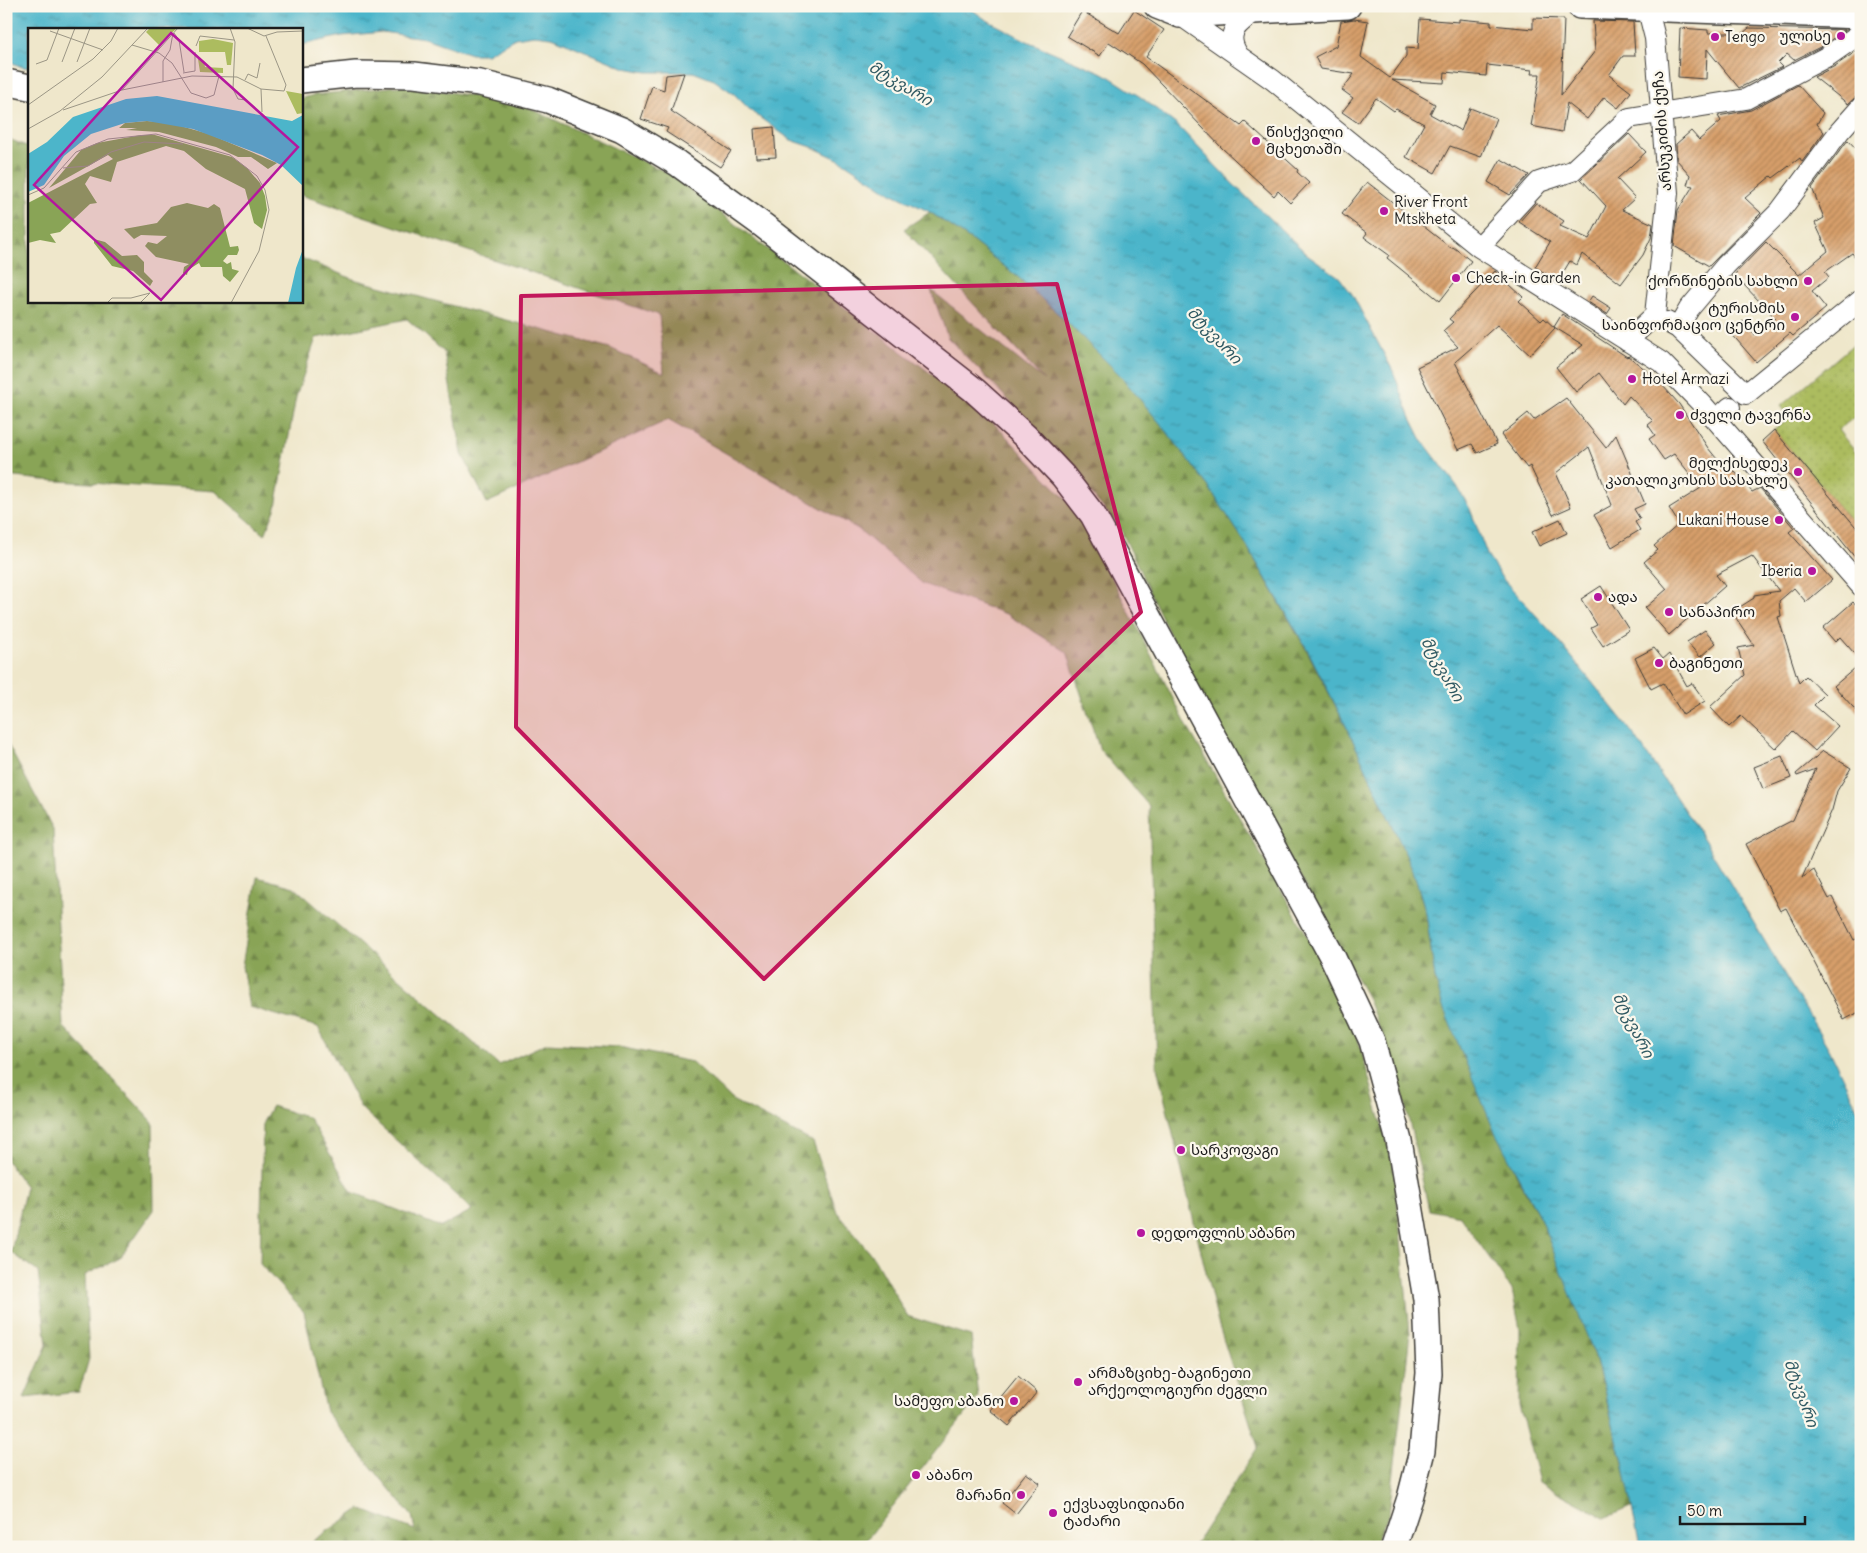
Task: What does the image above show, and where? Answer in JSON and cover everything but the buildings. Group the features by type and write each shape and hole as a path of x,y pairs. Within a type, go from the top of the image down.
{"main road":[{"path":"1157,6 1180,15 1348,6"},
{"path":"1580,6 1861,16"},
{"path":"302,80 356,74 375,74 414,75 480,84 548,100 622,130 677,163 764,226 974,390 1026,437 1063,476 1093,515 1333,958 1372,1040 1399,1141 1426,1299 1429,1364 1422,1451 1410,1498 1394,1547"},
{"path":"6,82 28,87"}],"street":[{"name":"არსუკიძის ქუჩა","path":"1647,7 1655,38 1668,194 1667,322"},
{"path":"1239,56 1234,48 1232,39 1234,30 1239,22 1256,11"},
{"path":"1180,15 1273,80 1479,247 1731,406 1861,586"},
{"path":"1479,247 1539,182 1572,170 1629,118 1746,99 1828,56 1861,33"},
{"path":"1627,341 1689,309 1726,265 1780,211 1839,132 1861,107"},
{"path":"1731,406 1861,300"},
{"path":"1667,322 1731,380 1731,406"}],"highlighted area":[{"path":"1057,284 1141,612 764,979 516,727 521,296"}],"green space":[{"path":"409,85 523,105 668,173 988,417 1079,513 1187,726 1352,1017 1394,1168 1410,1333 1389,1514 1373,1547 1193,1547 1258,1447 1218,1323 1157,1067 1149,806 1100,750 1067,652 1006,614 923,584 858,529 668,420 487,503 462,454 444,352 407,319 316,338 296,397 276,507 265,535 215,491 6,476 6,138 28,147 28,302 302,302 302,258 353,279 610,348 664,373 659,315 302,195 302,99 313,95"},
{"path":"930,212 971,240 1018,277 1066,321 1119,374 1164,428 1208,486 1244,541 1306,649 1348,730 1413,870 1426,913 1435,978 1517,1176 1541,1220 1595,1356 1633,1506 1605,1518 1539,1482 1519,1405 1520,1329 1512,1290 1460,1216 1429,1210 1401,1085 1367,997 1197,693 1119,526 1023,415 948,338 931,290 1044,380 904,229"},
{"path":"1856,342 1861,348 1861,359 1850,368 1861,381 1861,412 1838,430 1861,459 1861,533 1774,430 1790,417 1781,406"},
{"path":"6,741 53,829 63,1026 153,1122 154,1210 120,1258 85,1275 89,1359 79,1392 24,1398 47,1345 38,1272 11,1252 26,1187 6,1160"},
{"path":"257,877 294,887 499,1065 547,1043 619,1047 692,1062 732,1100 813,1142 837,1212 874,1258 907,1316 971,1336 978,1397 861,1547 315,1547 313,1541 360,1509 415,1530 412,1516 326,1412 304,1312 260,1264 263,1122 272,1106 309,1118 352,1192 441,1227 472,1210 361,1108 318,1027 249,1007 242,966"}],"water":[{"name":"მტკვარი","path":"6,6 967,6 985,19 1029,42 1105,74 1142,98 1178,126 1233,184 1307,254 1339,277 1352,294 1393,371 1411,418 1422,440 1457,486 1470,509 1488,557 1502,578 1554,635 1635,736 1705,841 1829,1049 1861,1116 1861,1547 1640,1547 1623,1462 1595,1356 1541,1220 1493,1128 1443,1007 1435,978 1426,913 1413,870 1348,730 1307,649 1244,541 1208,486 1164,428 1119,374 1066,321 1018,277 971,240 930,212 891,193 842,161 812,147 791,140 752,112 734,94 714,80 693,72 647,72 625,68 552,37 534,35 515,38 487,54 471,54 424,38 382,32 342,36 302,45 302,28 28,28 28,68 6,60"}],"place":[{"name":"ულისე","path":"1841,36"},
{"name":"Tengo","path":"1715,37"},
{"name":"წისქვილი მცხეთაში","path":"1256,141"},
{"name":"River Front Mtskheta","path":"1384,211"},
{"name":"Check-in Garden","path":"1456,278"},
{"name":"ქორწინების სახლი","path":"1808,281"},
{"name":"ტურისმის საინფორმაციო ცენტრი","path":"1795,317"},
{"name":"Hotel Armazi","path":"1632,379"},
{"name":"ძველი ტავერნა","path":"1680,415"},
{"name":"მელქისედეკ კათალიკოსის სასახლე","path":"1798,472"},
{"name":"Lukani House","path":"1779,520"},
{"name":"Iberia","path":"1812,571"},
{"name":"ადა","path":"1598,597"},
{"name":"სანაპირო","path":"1669,612"},
{"name":"ბაგინეთი","path":"1659,663"},
{"name":"სარკოფაგი","path":"1181,1150"},
{"name":"დედოფლის აბანო","path":"1141,1233"},
{"name":"არმაზციხე-ბაგინეთი არქეოლოგიური ძეგლი","path":"1078,1382"},
{"name":"სამეფო აბანო","path":"1014,1401"},
{"name":"აბანო","path":"916,1475"},
{"name":"მარანი","path":"1021,1495"},
{"name":"ექვსაფსიდიანი ტაძარი","path":"1053,1513"}]}
